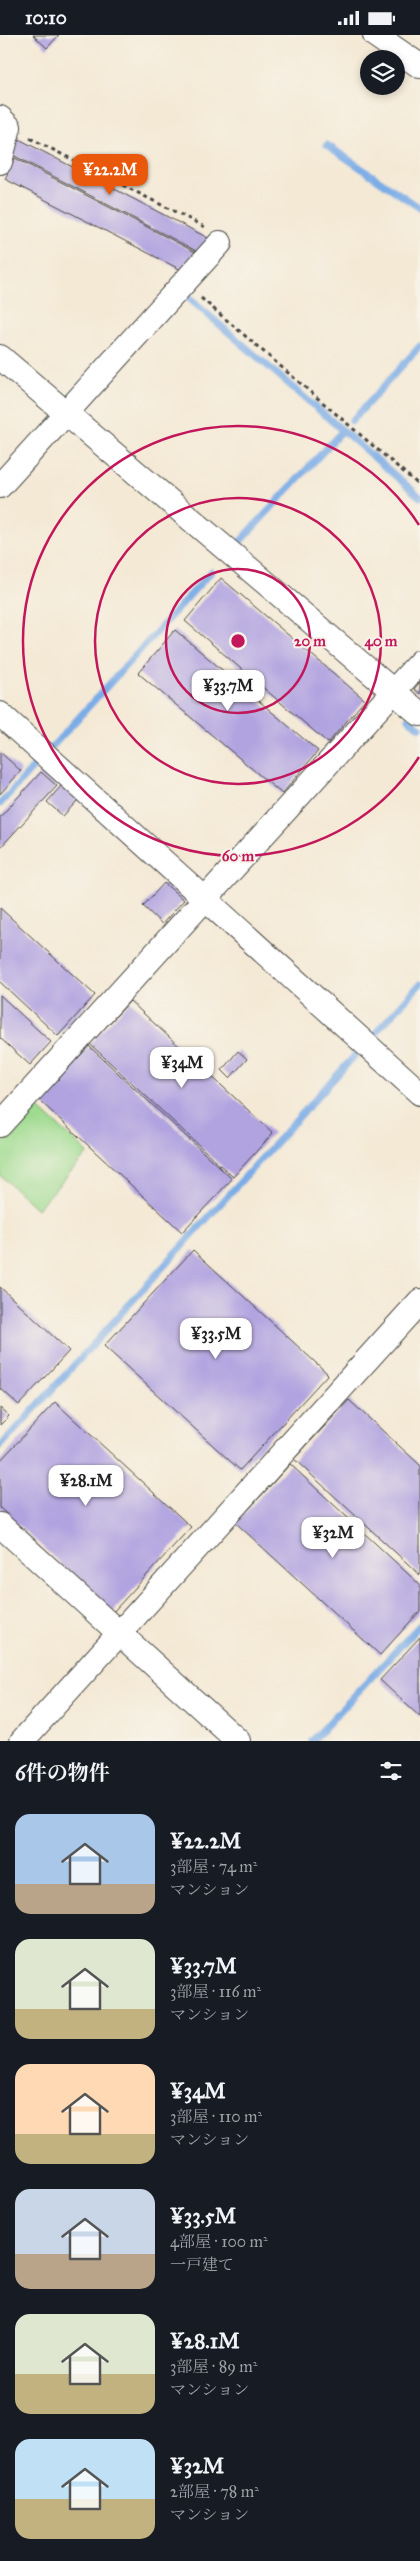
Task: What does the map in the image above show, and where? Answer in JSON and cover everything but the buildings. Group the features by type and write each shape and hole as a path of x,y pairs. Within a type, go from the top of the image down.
{"street":[{"path":"375,35 420,66"},
{"path":"0,163 5,123"},
{"path":"0,486 220,243"},
{"path":"0,357 61,418 388,697 420,713"},
{"path":"0,1125 420,662"},
{"path":"0,714 420,1093"},
{"path":"22,1741 420,1301"},
{"path":"0,1525 238,1741"}],"path":[{"path":"5,123 218,233 220,243"},
{"path":"183,283 420,486"}],"green space":[{"path":"31,1101 88,1153 37,1209 0,1175 0,1135"}],"waterway":[{"path":"327,145 420,208"},
{"path":"184,294 420,497"},
{"path":"352,421 420,346"},
{"path":"237,545 343,430"},
{"path":"51,748 211,572"},
{"path":"409,719 420,728"},
{"path":"0,804 39,761"},
{"path":"371,1038 420,984"},
{"path":"0,1447 358,1052"},
{"path":"312,1741 420,1625"}]}
